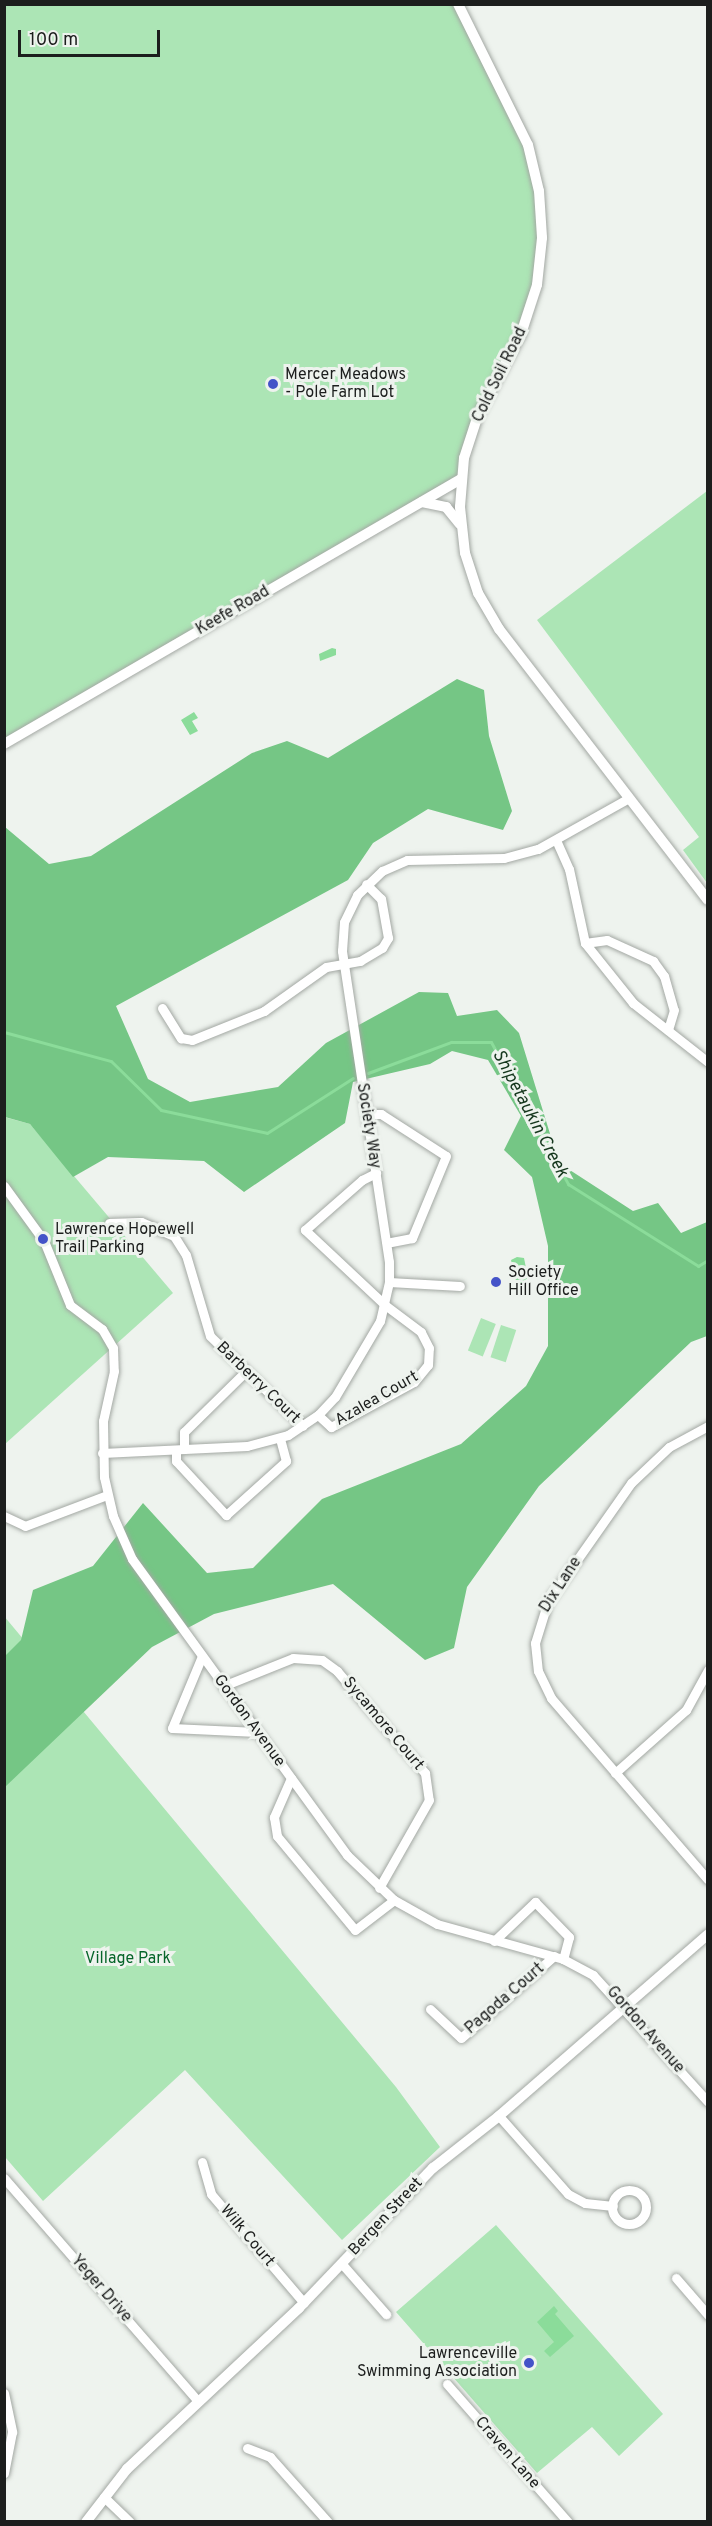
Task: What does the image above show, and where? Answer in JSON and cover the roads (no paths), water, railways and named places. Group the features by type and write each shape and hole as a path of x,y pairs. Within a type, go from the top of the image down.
{"street":[{"name":"Cold Soil Road","path":"458,4 528,145 539,191 542,238 531,308 512,356 478,415 461,479 461,528 471,575 489,613 708,900"},
{"name":"Keefe Road","path":"4,744 461,479"},
{"path":"422,502 446,507 461,528"},
{"name":"Society Way","path":"102,1453 247,1446 279,1438 303,1426 318,1415 357,1364 385,1305 389,1282 387,1243 343,964 344,922 366,884 382,871 407,860 504,858 556,840 628,798"},
{"path":"556,840 569,869 585,943 633,1003 708,1062"},
{"path":"162,1008 182,1038 192,1040 264,1011 326,967 360,962 386,944 381,899 366,884"},
{"path":"585,943 607,940 653,961 664,976 674,1010 668,1030"},
{"path":"367,1114 381,1114 446,1156 412,1238 387,1243"},
{"path":"376,1173 362,1180 305,1230 385,1305"},
{"name":"Gordon Avenue","path":"4,1186 44,1240 70,1305 102,1329 113,1348 115,1360 103,1421 102,1453 107,1495 132,1559 347,1855 394,1900 437,1924 558,1957 593,1975 625,2006 708,2102"},
{"name":"Barberry Court","path":"109,1223 141,1222 174,1236 186,1255 205,1328 303,1426"},
{"path":"389,1282 460,1286"},
{"name":"Azalea Court","path":"318,1415 331,1427 424,1373 430,1356 426,1339 385,1305"},
{"path":"246,1371 184,1432 176,1461 225,1515 286,1461 279,1438"},
{"name":"Dix Lane","path":"708,1426 669,1447 638,1475 548,1601 537,1628 536,1657 543,1685 615,1773 708,1880"},
{"path":"4,1516 25,1526 107,1495"},
{"path":"202,1656 172,1728 257,1732"},
{"name":"Sycamore Court","path":"224,1686 293,1658 322,1660 337,1671 425,1773 429,1800 379,1888"},
{"path":"615,1773 686,1710 708,1670"},
{"path":"291,1778 274,1818 277,1836 355,1930 394,1900"},
{"path":"494,1941 535,1902 569,1936 558,1957"},
{"name":"Bergen Street","path":"86,2522 104,2497 198,2400 304,2303 342,2264 371,2229 433,2168 499,2116 708,1935"},
{"name":"Pagoda Court","path":"430,2009 461,2038 558,1957"},
{"path":"499,2116 568,2194 585,2204 613,2206"},
{"name":"Wilk Court","path":"202,2162 211,2194 304,2303"},
{"name":"Yeger Drive","path":"4,2178 198,2400"},
{"path":"342,2264 386,2314"},
{"path":"676,2278 708,2315"},
{"name":"Craven Lane","path":"447,2384 568,2522"},
{"path":"4,2393 12,2432 4,2473"},
{"path":"247,2448 270,2457 328,2522"},
{"path":"104,2497 130,2522"}],"waterway":[{"name":"Shipetaukin Creek","path":"4,1032 111,1061 161,1110 267,1133 353,1078"},
{"name":"Shipetaukin Creek","path":"368,1073 451,1042 491,1042 568,1184 698,1266 708,1260"}],"place":[{"name":"Mercer Meadows - Pole Farm Lot","path":"273,384"},
{"name":"Lawrence Hopewell Trail Parking","path":"43,1239"},
{"name":"Society Hill Office","path":"496,1282"},
{"name":"Lawrenceville Swimming Association","path":"529,2363"}],"park label":[{"name":"Village Park","path":"128,1959"}]}
